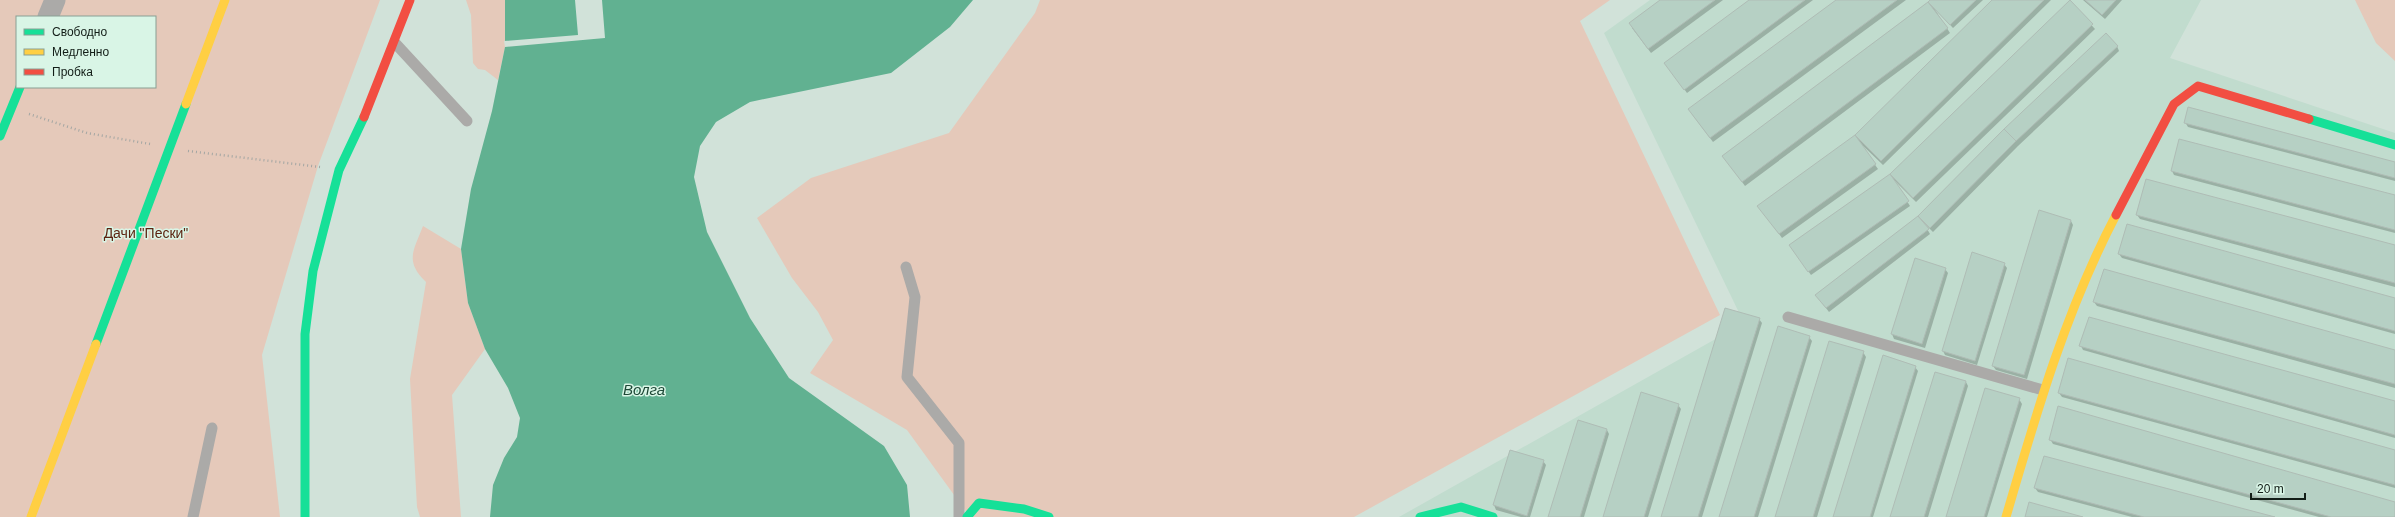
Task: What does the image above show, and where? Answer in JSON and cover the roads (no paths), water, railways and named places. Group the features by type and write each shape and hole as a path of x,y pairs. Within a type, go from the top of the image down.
{"street":[{"path":"48,16 55,0"},
{"path":"31,517 225,0"},
{"path":"305,517 305,334 313,271 339,170 375,93 410,0"},
{"path":"2006,517 2043,390 2097,251 2174,104 2198,86 2395,146"},
{"path":"0,136 20,88"},
{"path":"967,517 979,503 1024,509 1049,517"},
{"path":"1420,517 1461,507 1493,517"}],"lane":[{"path":"395,43 467,121"},
{"path":"906,267 915,297 907,377 959,443 959,517"},
{"path":"1788,317 2043,390"},
{"path":"193,517 212,428"}],"water":[{"name":"Волга","path":"505,0 973,0 950,27 891,73 750,102 716,122 700,146 694,177 707,232 750,318 789,378 884,446 907,485 910,517 490,517 493,485 504,458 517,437 520,418 508,388 485,349 468,303 461,249 471,189 492,111 505,47"}],"park label":[{"name":"Дачи \"Пески\"","path":"146,233"}]}
